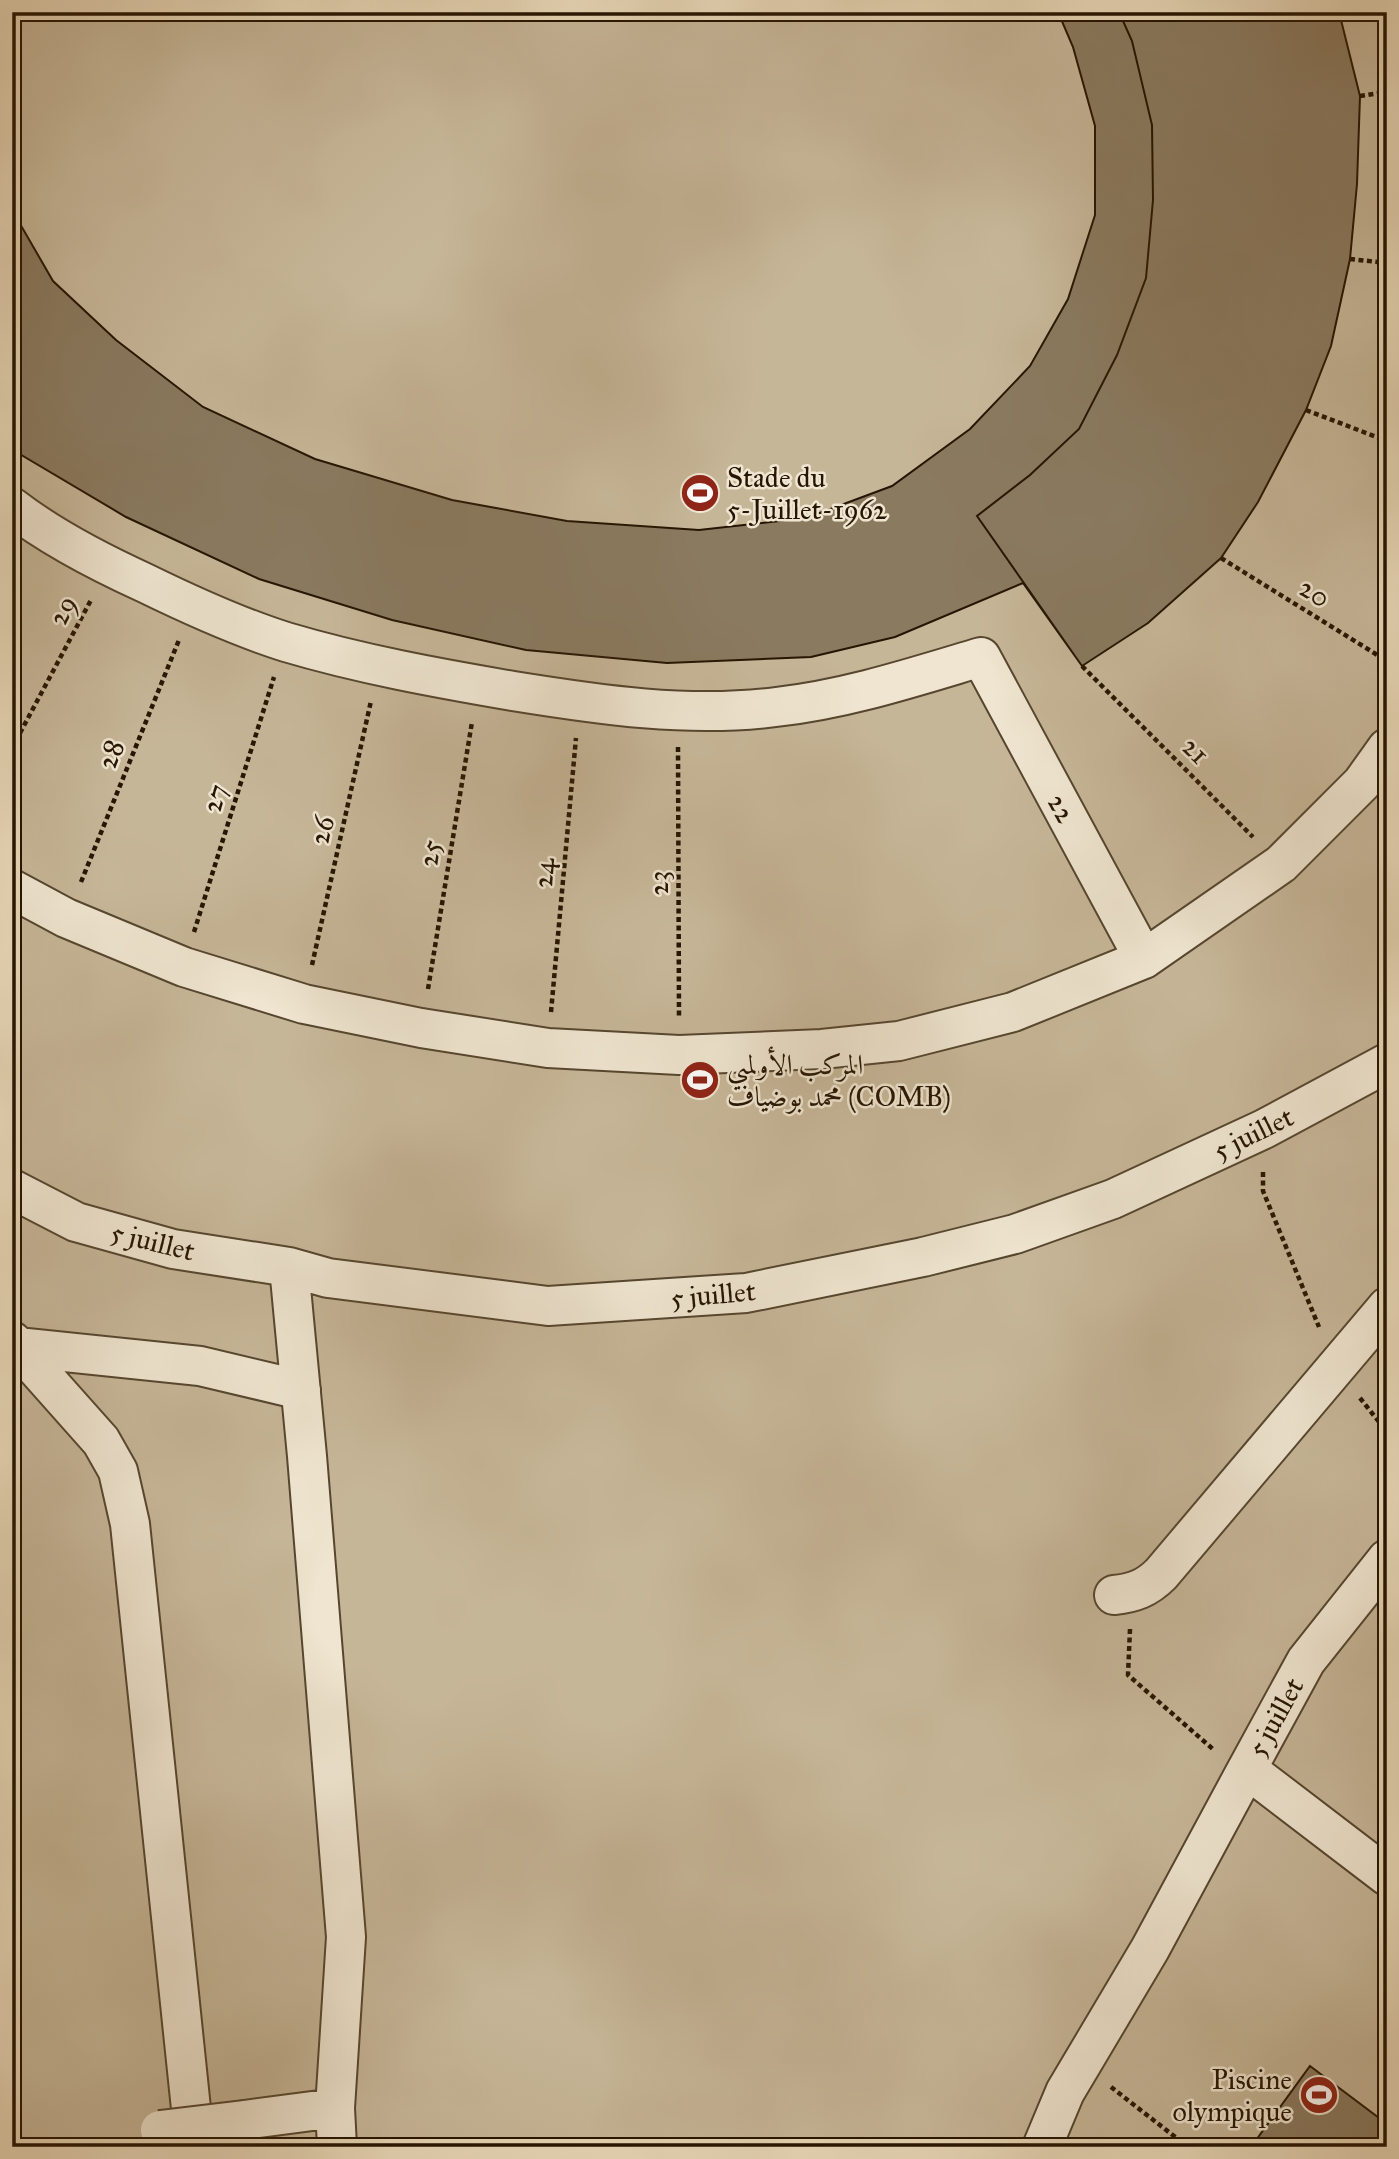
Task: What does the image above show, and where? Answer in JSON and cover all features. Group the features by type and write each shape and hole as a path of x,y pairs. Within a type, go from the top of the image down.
{"lane":[{"path":"12,507 33,523 109,567 193,606 285,642 379,666 478,685 579,702 678,711"},
{"name":"22","path":"678,711 775,708 868,691 981,657 1144,959"},
{"path":"12,889 66,918 184,967 304,1004 421,1028 548,1048 679,1055 822,1049 899,1041 1013,1012 1144,959 1280,864 1362,783 1387,748"},
{"name":"5 juillet","path":"12,1189 76,1222 124,1236 173,1249 289,1267 328,1278 548,1306 746,1293 923,1257 1015,1234 1113,1199 1264,1129 1387,1063"},
{"path":"289,1267 346,1937 335,2108 337,2147"},
{"path":"1123,1594 1151,1584 1161,1574 1387,1307"},
{"path":"15,1344 200,1366 301,1390"},
{"path":"15,1344 101,1441 118,1471 130,1524 195,2147"},
{"name":"5 juillet","path":"1387,1559 1306,1661 1247,1769 1387,1876"},
{"path":"1042,2147 1065,2092 1150,1949 1247,1769"},
{"path":"160,2130 335,2108"}],"path":[{"path":"1360,96 1387,92"},
{"path":"1350,259 1387,264"},
{"path":"1306,410 1387,441"},
{"name":"20","path":"1221,558 1387,661"},
{"name":"29","path":"12,748 109,567"},
{"name":"28","path":"66,918 193,606"},
{"name":"27","path":"184,967 285,642"},
{"name":"26","path":"304,1004 379,666"},
{"name":"21","path":"1082,666 1280,864"},
{"name":"25","path":"421,1028 478,685"},
{"name":"24","path":"548,1048 579,702"},
{"name":"23","path":"678,711 679,1055"},
{"path":"1264,1129 1263,1191 1336,1367 1387,1432"},
{"path":"1123,1594 1128,1675 1215,1751 1247,1769"},
{"path":"1082,2063 1188,2147"}],"shaded area":[{"name":"المركب الأولمبي محمد بوضياف (COMB)","path":"12,12 1387,12 1387,2147 12,2147"}],"building":[{"path":"1058,12 1339,12 1360,96 1357,184 1350,259 1331,346 1306,410 1258,502 1221,558 1148,623 1082,666 1023,583 895,637 811,657 667,663 526,650 392,620 259,579 126,517 18,453 12,446 12,210 53,281 116,340 203,407 315,459 452,500 567,521 699,530 806,518 892,486 970,429 1030,366 1068,299 1095,215 1095,126 1073,47"},
{"path":"1119,12 1339,12 1360,96 1357,184 1350,259 1331,346 1306,410 1258,502 1221,558 1148,623 1082,666 977,516 1030,475 1079,429 1117,355 1146,278 1153,200 1152,125 1132,41"},
{"name":"Piscine olympique","path":"1310,2066 1387,2124 1387,2147 1251,2147"}],"place":[{"name":"Stade du 5-Juillet-1962","path":"700,493"},
{"name":"المركب الأولمبي محمد بوضياف (COMB)","path":"700,1080"},
{"name":"Piscine olympique","path":"1319,2095"}]}
